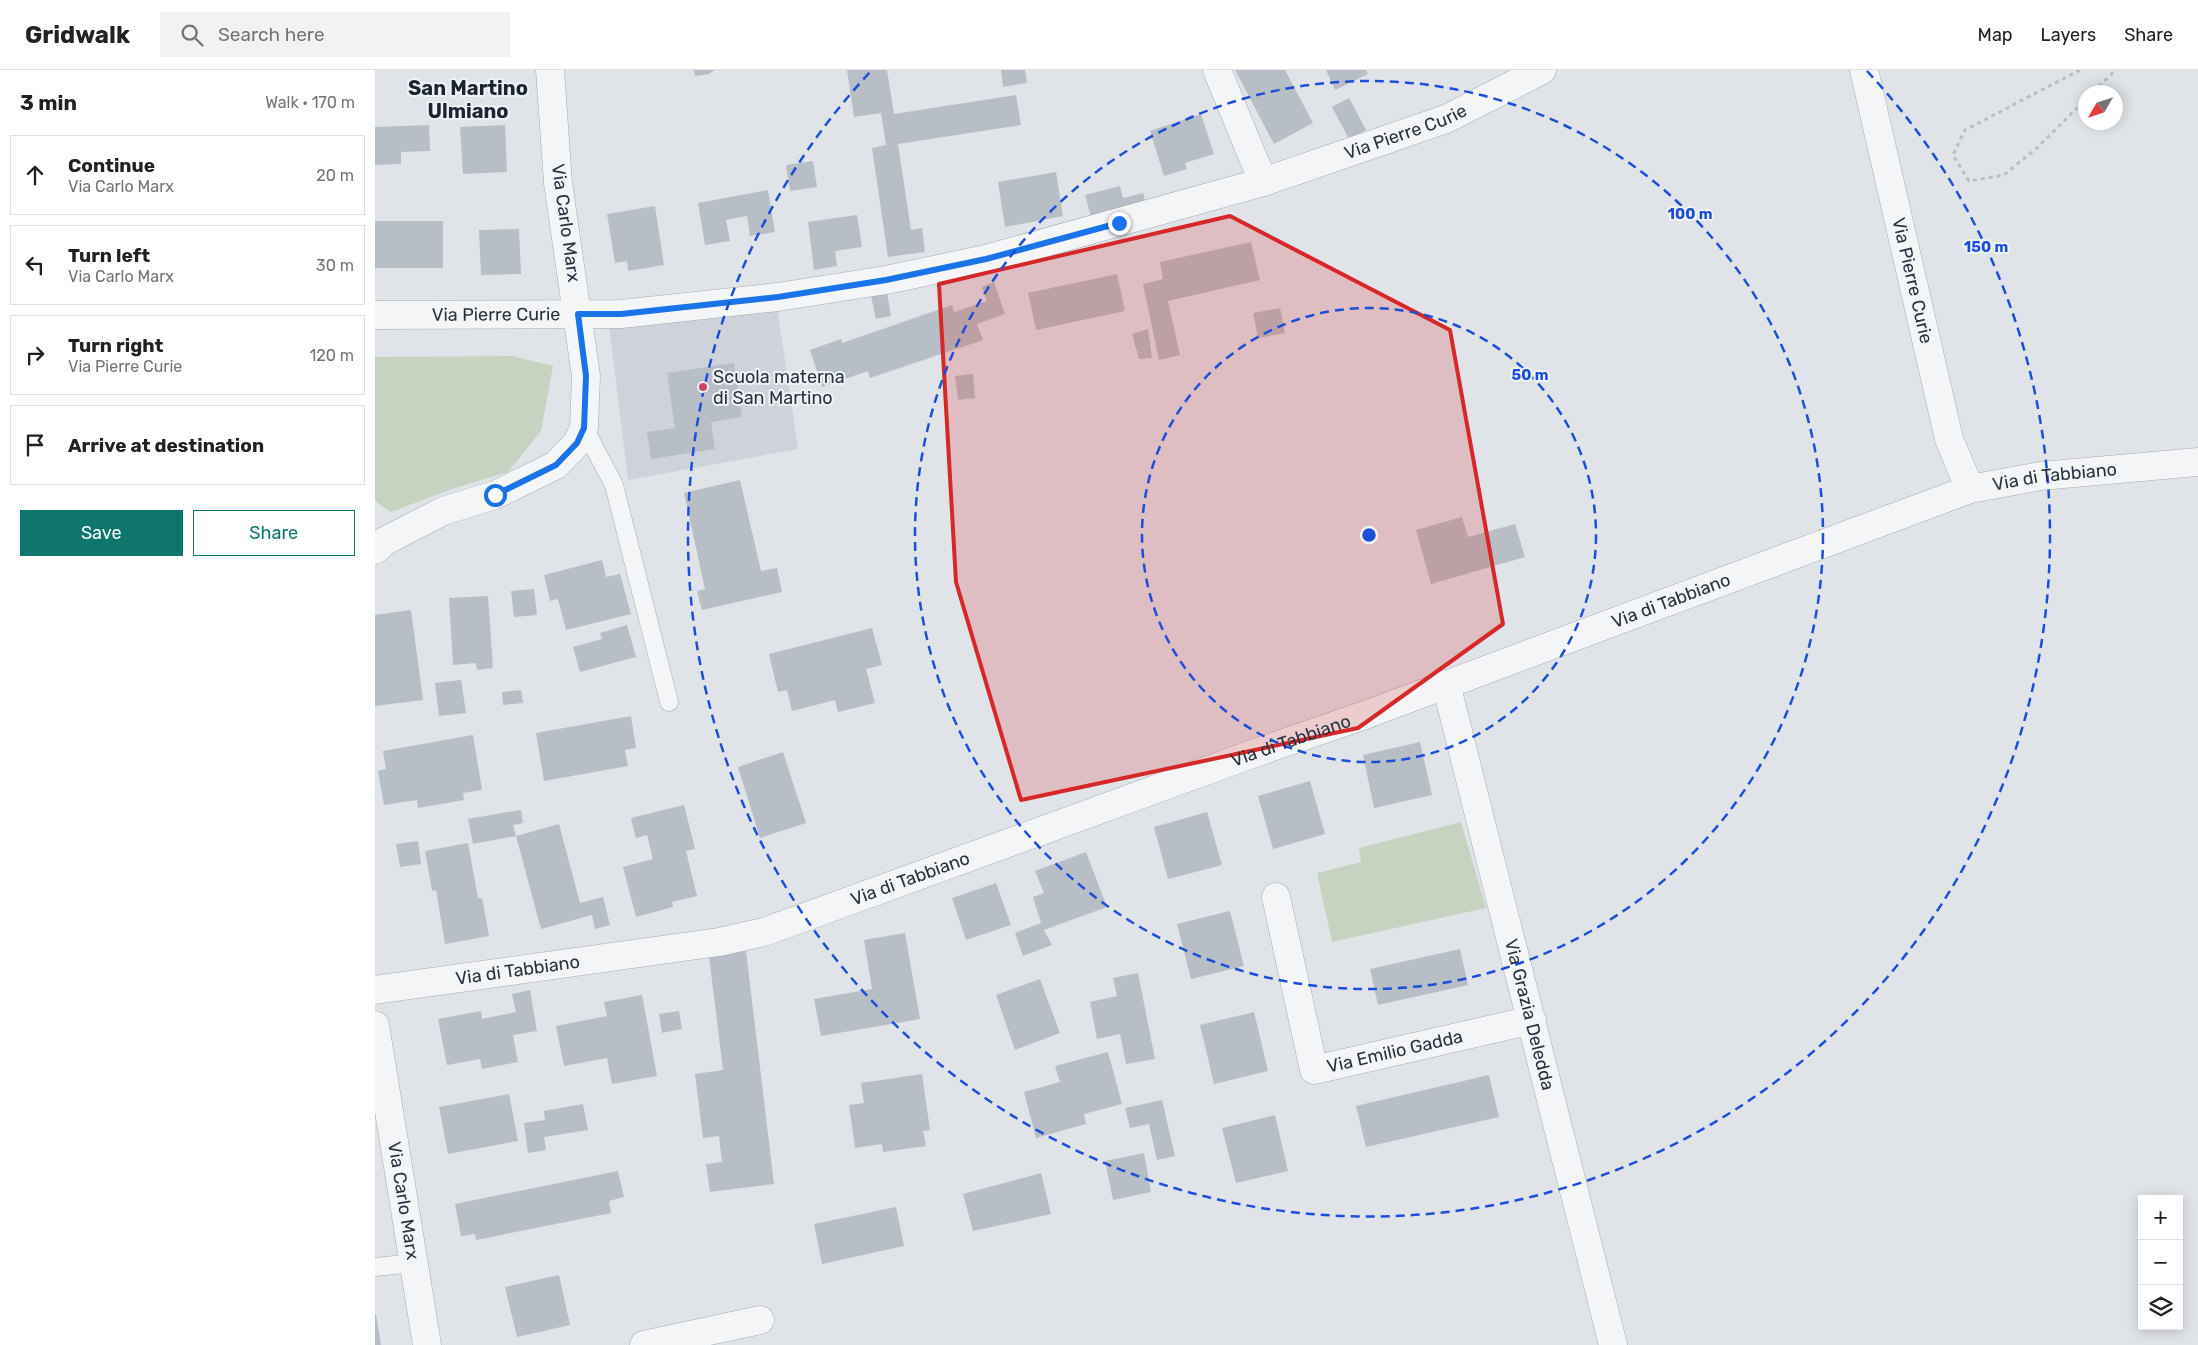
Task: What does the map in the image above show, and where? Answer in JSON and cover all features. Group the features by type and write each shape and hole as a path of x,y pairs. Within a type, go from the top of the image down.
{"street":[{"name":"Via Carlo Marx","path":"375,550 385,541 443,511 495,495 556,465 577,443 584,428 586,376 558,183 550,70"},
{"path":"1217,70 1263,182"},
{"name":"Via Pierre Curie","path":"375,316 621,314 778,297 895,278 986,259 1263,182 1445,118 1542,70"},
{"name":"Via Pierre Curie","path":"1864,70 1949,439 1970,489"},
{"name":"Via di Tabbiano","path":"375,990 719,942 764,932 1365,715 1970,489 2041,476 2198,462"},
{"name":"Via Grazia Deledda","path":"1446,684 1613,1345"},
{"name":"Via Emilio Gadda","path":"1276,897 1314,1070 1532,1020"},
{"name":"Via Carlo Marx","path":"375,1025 427,1345"},
{"path":"644,1345 760,1320"}],"lane":[{"path":"584,428 614,485 669,702"},
{"path":"375,1267 414,1263"}],"path":[{"path":"2078,107 2038,147 2004,174 1969,181 1953,155 1965,130 2081,70"},
{"path":"2100,85 2116,70"}],"highlighted area":[{"path":"1230,216 1450,330 1503,624 1358,728 1021,800 956,582 939,284"}],"shaded area":[{"name":"Scuola materna di San Martino","path":"777,306 798,449 628,480 609,326"}],"green space":[{"path":"512,356 553,366 541,431 508,472 455,488 391,512 375,501 375,357"},
{"path":"1461,822 1486,908 1332,942 1317,873 1361,862 1359,848"}],"building":[{"path":"694,70 715,70 709,74 695,76"},
{"path":"847,70 887,70 894,114 1016,95 1021,125 898,144 911,230 922,228 925,252 888,257 872,148 886,145 881,113 854,117"},
{"path":"1001,70 1025,70 1027,83 1003,87"},
{"path":"1235,70 1285,70 1313,123 1274,144"},
{"path":"1326,70 1366,70 1368,74 1335,90"},
{"path":"1349,98 1366,130 1349,139 1332,107"},
{"path":"1201,114 1214,154 1185,163 1187,169 1164,176 1150,131"},
{"path":"429,125 430,151 401,152 401,164 375,165 375,127"},
{"path":"505,125 507,172 463,174 460,127"},
{"path":"813,161 817,187 790,191 786,165"},
{"path":"1056,172 1063,216 1005,227 998,182"},
{"path":"1120,186 1123,198 1143,193 1146,203 1091,217 1085,195"},
{"path":"768,190 775,232 750,236 747,216 726,220 730,241 705,245 698,203"},
{"path":"655,206 664,265 628,271 627,261 615,263 607,214"},
{"path":"857,215 862,247 835,251 837,266 814,270 808,222"},
{"path":"375,221 443,221 443,268 375,268"},
{"path":"519,229 521,274 481,275 479,230"},
{"path":"1251,242 1260,280 1168,301 1180,355 1159,360 1143,284 1163,279 1160,262"},
{"path":"1117,274 1125,311 1036,330 1028,293"},
{"path":"994,282 1005,314 977,324 983,340 870,378 868,371 822,387 810,350 841,339 842,343 952,305 954,312 987,301 982,287"},
{"path":"887,293 891,316 876,319 871,296"},
{"path":"1280,308 1285,333 1258,338 1253,313"},
{"path":"1148,329 1152,358 1139,359 1132,334"},
{"path":"734,363 742,417 711,422 715,449 651,459 647,432 675,428 667,373"},
{"path":"973,374 975,398 958,400 955,376"},
{"path":"740,480 761,571 777,568 782,592 702,610 697,591 705,589 684,493"},
{"path":"1462,517 1468,537 1515,524 1525,557 1431,584 1416,530"},
{"path":"602,560 606,577 620,574 631,614 566,630 558,599 550,601 544,575"},
{"path":"534,589 537,615 514,617 511,591"},
{"path":"488,596 493,668 477,670 476,663 453,665 449,598"},
{"path":"411,610 423,700 375,706 375,615"},
{"path":"627,625 636,657 580,672 573,647 602,639 600,633"},
{"path":"872,628 882,665 866,669 875,703 838,712 835,700 792,711 787,690 778,692 769,654"},
{"path":"461,680 466,713 439,716 435,683"},
{"path":"521,690 523,703 503,705 502,692"},
{"path":"631,716 636,748 625,750 628,766 544,781 536,733"},
{"path":"473,735 482,790 463,793 464,800 418,808 417,800 384,805 378,771 386,769 383,751"},
{"path":"1420,742 1432,795 1374,808 1363,755"},
{"path":"783,752 806,823 760,838 738,767"},
{"path":"1310,781 1325,834 1273,849 1258,796"},
{"path":"684,805 695,849 686,851 697,896 672,902 673,907 636,917 623,867 653,859 647,835 636,838 631,818"},
{"path":"521,810 523,823 513,825 516,836 473,844 468,819"},
{"path":"1207,812 1222,865 1168,879 1154,827"},
{"path":"559,824 580,903 603,897 610,925 595,929 592,915 541,929 516,836"},
{"path":"418,841 421,864 400,867 396,844"},
{"path":"468,843 478,898 482,898 489,936 445,944 436,890 432,891 425,851"},
{"path":"1086,852 1107,907 1044,930 1052,945 1023,956 1015,933 1041,923 1033,897 1044,893 1035,871"},
{"path":"996,883 1011,925 966,940 952,898"},
{"path":"1230,911 1244,966 1191,979 1177,924"},
{"path":"905,933 920,1019 821,1036 814,999 872,989 864,940"},
{"path":"1460,949 1468,985 1378,1005 1370,969"},
{"path":"746,951 774,1184 710,1192 706,1164 722,1162 719,1136 703,1138 695,1074 723,1070 709,956"},
{"path":"1138,973 1155,1059 1126,1064 1120,1034 1097,1039 1090,1002 1117,996 1113,978"},
{"path":"1040,979 1060,1033 1015,1050 996,995"},
{"path":"530,990 537,1031 513,1035 518,1062 482,1069 480,1059 447,1065 438,1019 481,1011 482,1019 516,1012 512,994"},
{"path":"642,995 657,1076 612,1084 607,1058 564,1066 556,1026 607,1016 604,1002"},
{"path":"679,1011 682,1029 662,1033 659,1014"},
{"path":"1254,1012 1268,1071 1214,1084 1200,1025"},
{"path":"1108,1052 1122,1104 1084,1114 1086,1124 1036,1138 1024,1092 1060,1082 1055,1066"},
{"path":"922,1074 930,1130 923,1131 926,1146 883,1152 882,1144 855,1148 849,1105 864,1103 861,1083"},
{"path":"1489,1075 1499,1117 1366,1147 1356,1106"},
{"path":"509,1094 518,1141 448,1154 439,1107"},
{"path":"1162,1100 1175,1156 1157,1160 1149,1124 1130,1128 1125,1108"},
{"path":"583,1104 588,1130 544,1137 546,1150 528,1153 524,1123 545,1120 544,1111"},
{"path":"1275,1115 1288,1171 1236,1183 1222,1128"},
{"path":"1144,1153 1151,1192 1113,1200 1105,1161"},
{"path":"618,1171 624,1197 609,1201 611,1213 476,1240 475,1234 461,1236 455,1204"},
{"path":"1041,1173 1051,1214 973,1231 963,1194"},
{"path":"896,1207 904,1246 822,1264 814,1224"},
{"path":"559,1275 570,1325 517,1337 505,1287"},
{"path":"376,1314 381,1345 375,1345"}],"place":[{"name":"Scuola materna di San Martino","path":"703,387"}],"district":[{"name":"San Martino Ulmiano","path":"468,100"}],"route":[{"path":"495,495 556,465 569,454 584,428 586,376 578,314 621,314 778,297 886,280 986,259 1119,223"}]}
